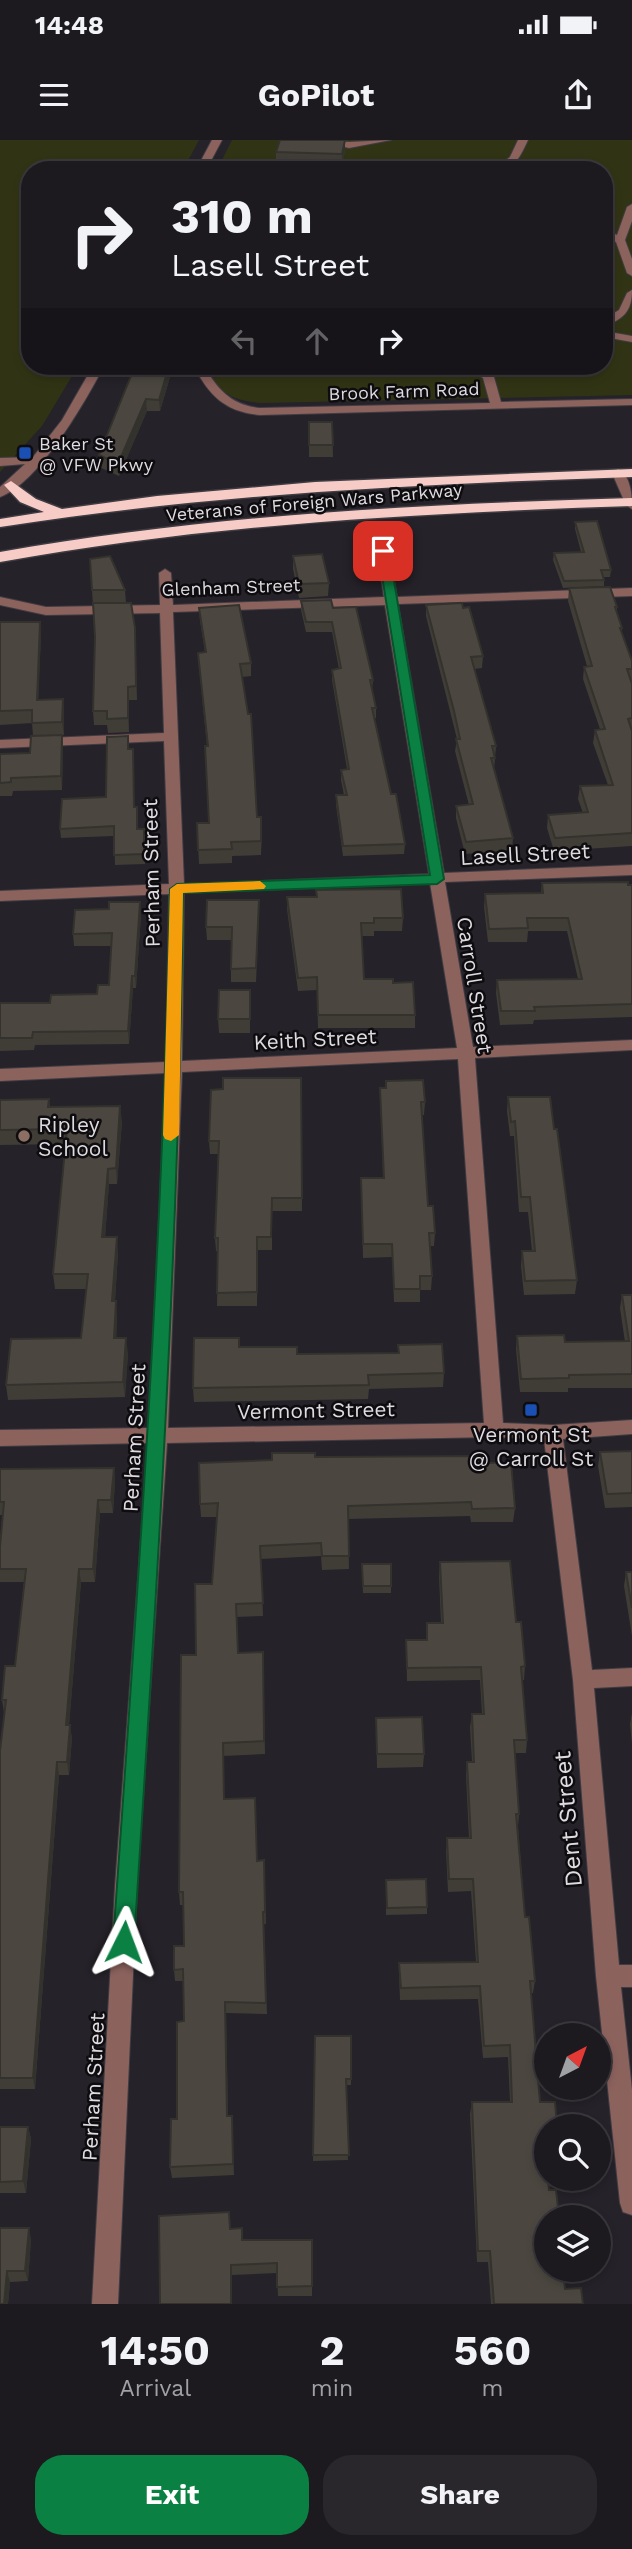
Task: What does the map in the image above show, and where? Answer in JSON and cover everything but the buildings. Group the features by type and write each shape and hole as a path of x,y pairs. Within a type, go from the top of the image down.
{"highway":[{"name":"Veterans of Foreign Wars Parkway","path":"0,523 72,511 221,494 625,473"},
{"path":"5,489 37,506 72,511"},
{"name":"Veterans of Foreign Wars Parkway","path":"0,557 147,534 286,520 474,508 632,503"}],"street":[{"path":"206,161 217,140"},
{"path":"320,140 349,145 386,140"},
{"path":"511,161 523,140"},
{"path":"632,207 620,240 632,272"},
{"path":"613,237 620,240"},
{"path":"613,318 623,312 632,293"},
{"path":"613,336 632,339"},
{"path":"5,489 38,460 67,424 93,375"},
{"name":"Brook Farm Road","path":"204,375 220,400 244,409 293,412 632,402"},
{"path":"488,376 495,405"},
{"path":"0,462 38,460"},
{"path":"625,473 632,503"},
{"name":"Carroll Street","path":"383,551 466,1052 494,1430"},
{"name":"Perham Street","path":"105,2304 126,1887 158,1435 174,1068 177,889 165,573"},
{"name":"Glenham Street","path":"0,601 46,611 632,592"},
{"path":"0,744 170,737"},
{"name":"Lasell Street","path":"0,896 632,870"},
{"name":"Keith Street","path":"0,1075 632,1045"},
{"name":"Vermont Street","path":"0,1438 494,1430 553,1432 632,1427"},
{"name":"Dent Street","path":"553,1432 583,1680 608,1976 632,2203"},
{"path":"583,1680 632,1677"},
{"path":"608,1976 632,1976"}],"green space":[{"path":"0,140 199,140 188,161 21,161 21,375 73,375 42,426 0,472"},
{"path":"232,140 632,140 632,395 261,403 241,400 227,394 211,375 613,375 613,161 222,161"}],"slow traffic":[{"path":"171,1135 177,889 260,886"}],"place":[{"name":"Baker St @ VFW Pkwy","path":"25,453"},
{"name":"Ripley School","path":"24,1136"},
{"name":"Vermont St @ Carroll St","path":"531,1410"}],"route":[{"path":"124,1942 158,1435 174,1068 177,889 437,879 383,551"}]}
